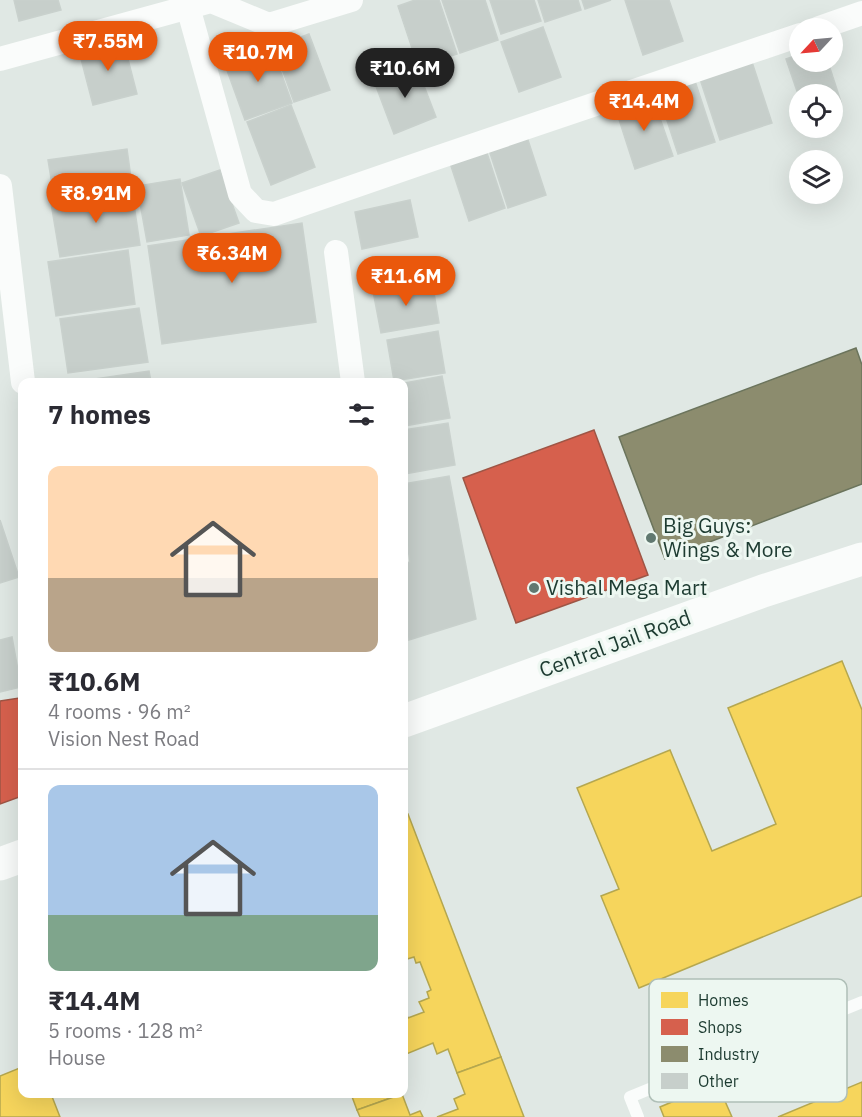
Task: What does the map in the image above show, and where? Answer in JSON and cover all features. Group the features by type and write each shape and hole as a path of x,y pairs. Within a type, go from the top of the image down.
{"main road":[{"name":"Central Jail Road","path":"408,720 753,595 862,559"},
{"path":"0,864 18,857"}],"street":[{"path":"0,59 211,1 269,25 351,0"},
{"path":"188,7 240,194 256,211 274,214 789,39"},
{"path":"843,20 862,13"},
{"path":"0,186 22,378"},
{"path":"336,252 352,378"}],"lane":[{"path":"847,1008 862,1002"},
{"path":"638,1117 630,1097 649,1089"}],"building: Homes":[{"path":"842,661 862,710 862,896 661,979 649,979 649,984 639,988 601,896 619,889 577,788 670,750 712,851 776,824 728,708"},
{"path":"408,814 501,1057 457,1073 448,1049 437,1054 433,1043 408,1053 408,1018 424,1012 419,1002 429,998 427,992 431,990 420,962 416,963 414,957 408,959"},
{"path":"501,1057 524,1117 437,1117 458,1109 454,1099 465,1094 457,1073"},
{"path":"18,1069 18,1098 53,1098 60,1117 0,1117 0,1076"},
{"path":"862,1082 862,1117 778,1117 814,1102 847,1102 847,1088"},
{"path":"352,1098 391,1098 357,1110"},
{"path":"391,1098 404,1098 410,1115 420,1111 423,1117 360,1117 357,1110"},
{"path":"672,1102 725,1102 732,1117 664,1117 660,1107"}],"building: Shops":[{"path":"594,430 648,575 516,623 463,478"},
{"path":"18,698 18,797 0,804 0,701"}],"building: Industry":[{"path":"856,348 862,365 862,484 665,559 619,437"}],"building: Other":[{"path":"14,0 58,0 61,10 19,21"},
{"path":"415,0 439,0 457,54 418,66 398,6"},
{"path":"442,0 485,0 498,40 460,53"},
{"path":"490,0 534,0 541,21 501,34"},
{"path":"538,0 578,0 581,10 545,22"},
{"path":"582,0 611,0 585,9"},
{"path":"625,0 669,0 683,41 643,55"},
{"path":"543,27 561,77 519,92 501,42"},
{"path":"309,34 330,90 294,102 274,47"},
{"path":"123,40 137,94 93,105 79,51"},
{"path":"271,45 292,103 245,120 224,62"},
{"path":"752,62 772,123 720,140 700,79"},
{"path":"416,65 436,117 394,134 374,81"},
{"path":"790,72 831,72 835,84 795,84"},
{"path":"695,81 715,142 678,154 658,93"},
{"path":"652,95 673,156 635,169 615,107"},
{"path":"291,105 315,167 271,185 247,122"},
{"path":"527,137 546,195 508,208 489,150"},
{"path":"127,149 132,185 54,197 48,160"},
{"path":"486,150 505,208 469,221 450,163"},
{"path":"220,170 239,223 201,236 182,183"},
{"path":"180,179 189,235 147,242 137,186"},
{"path":"132,191 140,245 60,257 51,203"},
{"path":"410,200 418,237 362,249 355,212"},
{"path":"302,223 316,322 162,344 148,246"},
{"path":"128,250 135,304 56,316 48,262"},
{"path":"432,281 439,323 381,333 373,291"},
{"path":"139,308 148,362 68,373 60,319"},
{"path":"438,331 445,373 408,379 393,378 387,340"},
{"path":"149,371 150,378 101,378"},
{"path":"442,376 450,418 408,425 408,382"},
{"path":"448,423 455,465 408,473 408,429"},
{"path":"449,476 476,619 409,640 408,563 410,562 408,483"},
{"path":"0,520 18,577 0,583"},
{"path":"12,637 18,670 18,688 0,692 0,640"}],"place":[{"name":"Big Guys: Wings & More","path":"651,538"},
{"name":"Vishal Mega Mart","path":"534,588"}]}
